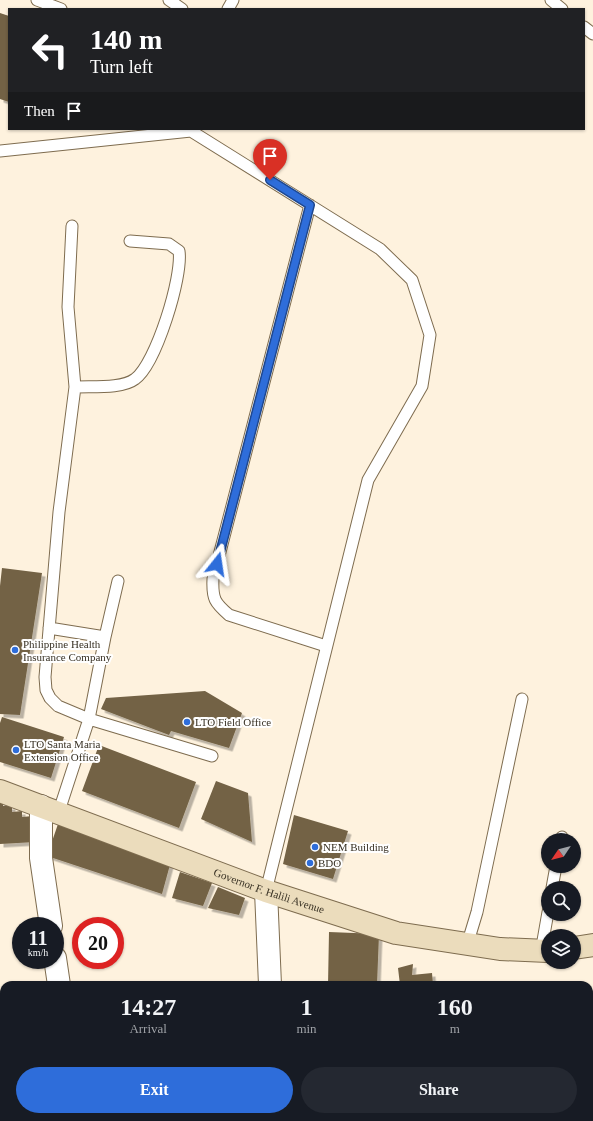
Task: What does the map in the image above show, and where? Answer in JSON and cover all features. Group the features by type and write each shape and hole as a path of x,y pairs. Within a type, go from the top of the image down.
{"main road":[{"name":"Governor F. Halili Avenue","path":"0,791 266,891 396,933 467,945 541,952"},
{"path":"581,947 593,945"}],"street":[{"path":"49,810 41,858 50,917"},
{"path":"266,891 270,981"},
{"path":"57,969 58,981"}],"lane":[{"path":"37,0 58,8"},
{"path":"169,0 181,8"},
{"path":"551,0 561,8"},
{"path":"585,28 593,34"},
{"path":"0,150 191,130 380,249 412,280 430,335 422,386 368,480 266,891"},
{"path":"310,205 213,579 212,593 217,604 229,615 326,646"},
{"path":"72,226 68,307 75,387 59,512 45,677 48,694 58,706 88,719 212,756"},
{"path":"75,387 125,384 135,379 143,372 162,333 178,275 180,258 179,250 169,244 130,241"},
{"path":"49,810 88,719 118,581"},
{"path":"49,628 105,637"},
{"path":"467,945 478,912 522,699"}],"building":[{"path":"0,13 8,16 8,102 0,99"},
{"name":"Philippine Health Insurance Company","path":"2,568 42,573 20,715 0,714 0,586"},
{"name":"LTO Field Office","path":"205,691 242,713 229,748 171,731 169,735 101,709 106,698"},
{"path":"2,717 64,737 51,778 0,762 0,723"},
{"path":"99,745 196,782 179,828 82,791"},
{"path":"216,781 248,793 252,842 201,819"},
{"path":"3,801 3,806 12,806 12,812 22,811 22,817 33,816 35,842 0,844 0,802"},
{"name":"NEM Building","path":"294,815 348,831 333,879 283,864"},
{"path":"58,824 171,861 162,894 47,856"},
{"path":"180,872 212,883 203,906 172,898"},
{"path":"218,887 245,898 239,915 208,908"},
{"path":"329,932 379,934 377,981 328,981"},
{"path":"413,964 412,975 432,973 433,981 400,981 398,968"}],"place":[{"name":"Philippine Health Insurance Company","path":"15,650"},
{"name":"LTO Field Office","path":"187,722"},
{"name":"LTO Santa Maria Extension Office","path":"16,750"},
{"name":"NEM Building","path":"315,847"},
{"name":"BDO","path":"310,863"}],"route":[{"path":"217,564 310,205 270,180"}]}
